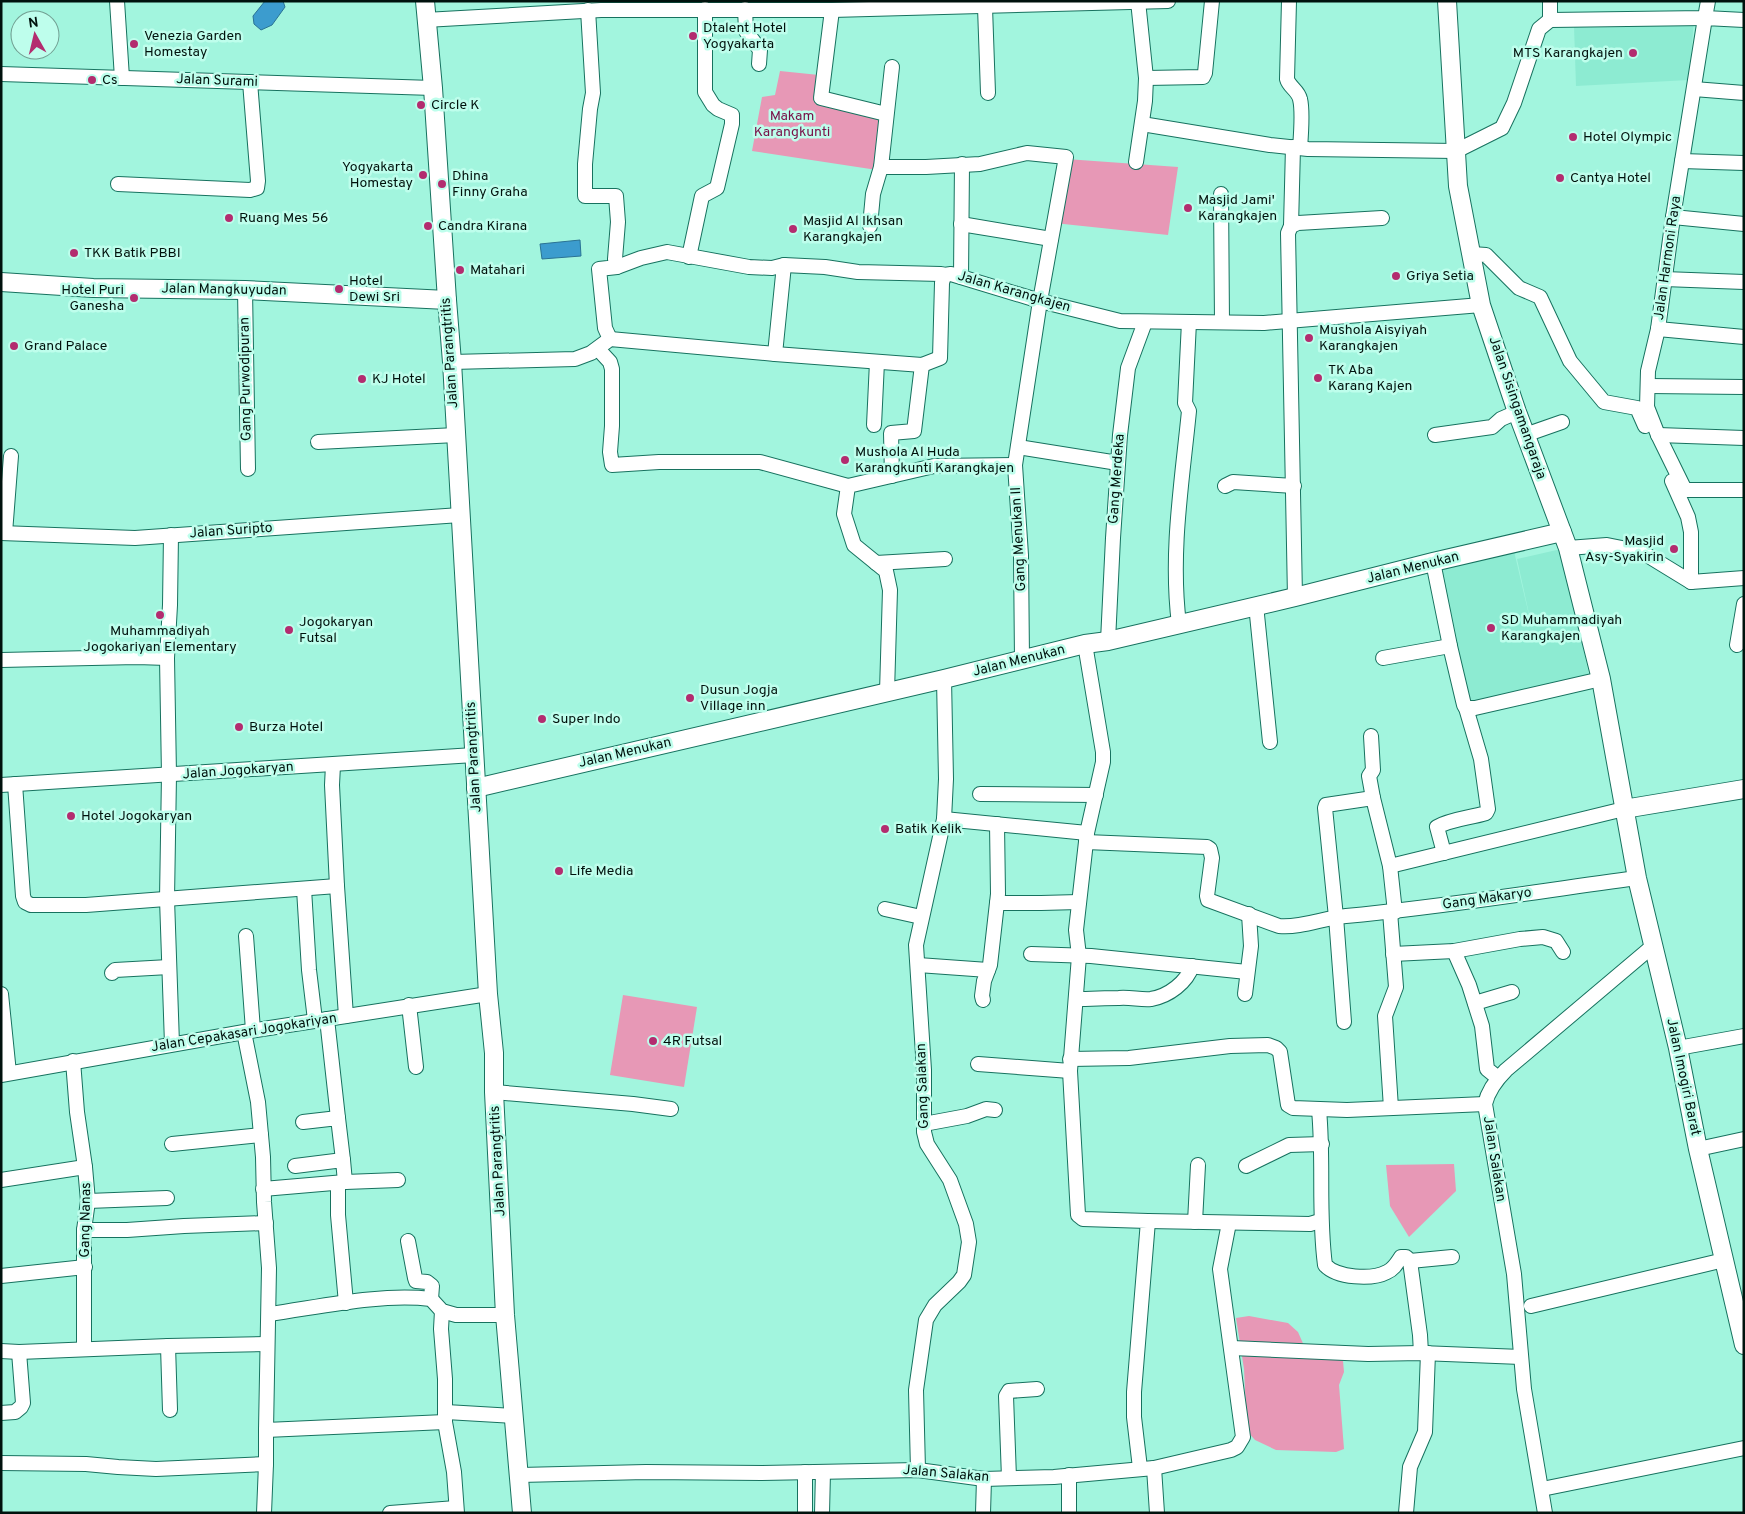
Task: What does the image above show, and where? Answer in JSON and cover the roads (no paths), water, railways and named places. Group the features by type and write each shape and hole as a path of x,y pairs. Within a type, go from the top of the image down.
{"main road":[{"name":"Jalan Parangtritis","path":"425,1 452,362 488,994 494,1053 494,1092 505,1316 522,1513"},
{"name":"Jalan Sisingamangaraja","path":"1447,1 1458,186 1481,305 1525,435 1565,540 1602,680 1624,809"},
{"name":"Jalan Mangkuyudan","path":"1,282 93,288 245,290 447,300"},
{"name":"Jalan Menukan","path":"476,788 944,679 1085,644 1108,641 1295,597 1433,562 1565,540"},
{"path":"1624,809 1744,789"},
{"name":"Jalan Imogiri Barat","path":"1624,809 1637,878 1678,1048 1698,1149 1744,1345"}],"street":[{"path":"117,1 122,78"},
{"path":"425,20 596,7 745,9 768,5 832,10 902,4 926,7 985,7 1168,1"},
{"path":"1146,78 1203,77 1205,73 1212,1"},
{"path":"1289,1 1287,79 1301,100 1291,226 1288,233 1295,597"},
{"path":"1550,1 1550,20"},
{"name":"Jalan Harmoni Raya","path":"1708,1 1673,218 1658,329 1648,371 1647,408 1685,490 1744,490"},
{"path":"1136,162 1145,101 1146,78 1138,2"},
{"path":"596,7 593,93 585,164 585,196 616,196 617,267"},
{"path":"985,7 988,93"},
{"path":"689,257 702,196 717,188 732,124 732,115 713,105 705,92 705,8"},
{"path":"745,9 746,31 760,50 759,64"},
{"path":"832,10 821,98 886,114"},
{"path":"1142,124 1297,148 1456,151 1502,128 1514,103 1539,29 1550,20 1705,18 1744,20"},
{"path":"870,226 873,194 881,167 892,67"},
{"name":"Jalan Surami","path":"1,74 433,88"},
{"path":"118,184 250,190 257,188 250,82"},
{"path":"1694,89 1744,93"},
{"name":"Gang Menukan II","path":"962,164 991,163 1027,153 1066,156 1040,301 1015,465 1021,555 1022,660"},
{"path":"1682,161 1744,163"},
{"path":"881,167 926,167 962,164 961,277"},
{"path":"1221,194 1222,322"},
{"path":"1291,226 1298,223 1382,218"},
{"path":"1673,218 1744,224"},
{"path":"961,224 1051,239"},
{"path":"610,339 605,328 599,269 617,267 641,258 667,252 749,267 772,268 784,265 825,267 858,272 944,275"},
{"path":"1472,254 1486,254 1519,288 1540,297 1570,361 1604,402 1637,408 1678,492 1688,517 1692,532 1691,582"},
{"path":"775,354 784,265"},
{"name":"Jalan Karangkajen","path":"922,365 940,358 942,283 944,275 951,274 1040,301 1120,321 1290,322 1481,305"},
{"path":"1664,279 1744,282"},
{"name":"Gang Purwodipuran","path":"245,290 248,469"},
{"name":"Gang Merdeka","path":"1108,641 1118,463 1128,368 1145,322"},
{"path":"1179,624 1175,584 1175,548 1189,411 1185,403 1189,322"},
{"path":"1658,329 1744,337"},
{"path":"452,362 575,359 598,349 610,339 922,365 914,430 891,433 892,476"},
{"path":"598,349 610,362 612,369 610,452 612,465 659,462 760,462 848,486 934,466 1015,465"},
{"path":"874,425 877,362"},
{"path":"1649,386 1744,387"},
{"path":"1435,435 1492,427 1501,419 1517,412"},
{"path":"1525,435 1562,422"},
{"path":"1658,434 1744,438"},
{"path":"318,442 456,435"},
{"path":"1018,447 1118,463"},
{"path":"3,533 10,456"},
{"path":"1225,486 1232,482 1294,486"},
{"path":"848,486 844,514 854,545 886,571 890,590 886,692"},
{"name":"Jalan Suripto","path":"3,533 135,538 460,515"},
{"path":"171,535 167,658 169,775 167,899 172,1044"},
{"path":"1565,540 1607,545 1642,552 1691,582 1744,578"},
{"path":"876,563 945,559"},
{"path":"1433,562 1464,705 1481,758 1488,809 1486,813 1478,816 1446,823 1437,827 1444,853"},
{"path":"1737,645 1744,604"},
{"path":"1256,605 1270,742"},
{"path":"1085,644 1104,752 1087,838 1076,930 1079,956 1070,1065 1078,1215 1083,1219 1148,1221 1310,1224 1320,1221"},
{"path":"1383,658 1450,646"},
{"path":"1,660 167,658"},
{"name":"Gang Salakan","path":"918,1470 916,1377 926,1320 934,1305 964,1275 969,1242 966,1224 950,1180 926,1141 924,1124 924,1070 917,940 944,819 946,779 944,679"},
{"path":"1466,708 1475,708 1602,680"},
{"path":"1370,736 1373,770 1369,776 1390,866 1393,912 1393,954 1396,987 1384,1016 1391,1108"},
{"name":"Jalan Jogokaryan","path":"8,785 474,755"},
{"path":"334,765 332,784 346,1016"},
{"path":"8,785 23,896 25,902 31,905 60,906 337,886"},
{"path":"980,794 1096,795"},
{"path":"1344,1022 1326,804 1373,798"},
{"path":"1390,866 1624,809"},
{"path":"944,819 997,824 1087,838"},
{"path":"983,1000 984,981 988,970 997,903 999,877 997,824"},
{"name":"Gang Makaryo","path":"1087,838 1207,847 1210,849 1212,858 1208,900 1279,926 1288,927 1336,917 1393,912 1637,878"},
{"path":"304,889 309,970 321,1020 338,1118 343,1160 338,1215 346,1303"},
{"path":"997,903 1041,904 1079,902"},
{"path":"885,909 921,918"},
{"path":"1245,994 1251,946 1249,914"},
{"path":"246,936 248,1031 261,1135 269,1268 264,1513"},
{"path":"1393,954 1454,951 1520,939 1543,937 1556,941 1563,952"},
{"name":"Jalan Salakan","path":"1545,1513 1524,1389 1514,1274 1479,1104 1487,1097 1494,1075 1654,945"},
{"path":"1454,951 1470,985 1476,1004 1482,1026 1487,1069 1494,1075"},
{"path":"1031,954 1091,956 1247,972"},
{"path":"918,965 988,970"},
{"path":"1076,999 1159,997 1169,993 1183,982 1190,974 1192,966"},
{"path":"112,973 115,970 168,967"},
{"path":"1476,1004 1512,992"},
{"path":"1,994 5,1074"},
{"name":"Jalan Cepakasari Jogokariyan","path":"5,1074 248,1031 488,994"},
{"path":"409,1005 416,1067"},
{"path":"1678,1048 1744,1036"},
{"path":"978,1064 1070,1065 1230,1046 1268,1045 1280,1052 1288,1105 1292,1108 1319,1110 1479,1104"},
{"name":"Gang Nanas","path":"73,1061 88,1201 84,1230 84,1349"},
{"path":"494,1092 671,1109"},
{"path":"924,1124 967,1116 980,1110 995,1110"},
{"path":"1319,1110 1322,1144 1320,1221 1325,1265 1330,1269 1366,1277 1388,1272 1402,1256 1405,1256 1410,1261 1420,1335 1425,1353 1425,1432 1410,1467 1406,1513"},
{"path":"303,1122 338,1118"},
{"path":"172,1144 261,1135"},
{"path":"1698,1149 1744,1139"},
{"path":"1246,1166 1289,1145 1322,1144"},
{"path":"295,1166 343,1160"},
{"path":"1195,1222 1198,1166"},
{"path":"1,1180 85,1167"},
{"path":"263,1189 342,1182 398,1180"},
{"path":"88,1201 168,1198"},
{"path":"1140,1468 1134,1417 1134,1392 1148,1221"},
{"path":"84,1230 126,1230 266,1223"},
{"path":"1229,1223 1220,1265 1232,1348 1368,1354 1425,1353 1522,1356"},
{"path":"408,1241 416,1281 427,1282 432,1286 431,1299"},
{"path":"1410,1261 1452,1257"},
{"path":"1531,1306 1724,1260"},
{"path":"1,1276 85,1267"},
{"path":"269,1314 406,1297 431,1299 442,1311 456,1315 505,1316"},
{"path":"390,1513 457,1510 446,1417 441,1328 442,1311"},
{"path":"1,1351 267,1344"},
{"path":"168,1346 170,1410"},
{"name":"Jalan Salakan","path":"520,1476 646,1472 918,1470 984,1479 1069,1476 1154,1468 1231,1450 1241,1442 1243,1430 1232,1348"},
{"path":"1,1413 15,1412 22,1408 19,1352"},
{"path":"1009,1478 1006,1396 1009,1391 1037,1389"},
{"path":"266,1430 446,1417 514,1416"},
{"path":"1542,1490 1744,1448"},
{"path":"1,1463 86,1464 118,1468 266,1464"},
{"path":"1154,1468 1157,1513"},
{"path":"805,1472 805,1513"},
{"path":"822,1513 823,1472"},
{"path":"1069,1476 1069,1513"},
{"path":"983,1513 984,1479"}],"water":[{"path":"265,1 283,1 285,7 272,25 261,30 254,24 253,16"},
{"path":"580,240 581,256 542,259 540,244"}],"place":[{"name":"Dtalent Hotel Yogyakarta","path":"693,36"},
{"name":"Venezia Garden Homestay","path":"134,44"},
{"name":"MTS Karangkajen","path":"1633,53"},
{"name":"Cs","path":"92,80"},
{"name":"Circle K","path":"421,105"},
{"name":"Hotel Olympic","path":"1573,137"},
{"name":"Yogyakarta Homestay","path":"423,175"},
{"name":"Cantya Hotel","path":"1560,178"},
{"name":"Dhina Finny Graha","path":"442,184"},
{"name":"Masjid Jami' Karangkajen","path":"1188,208"},
{"name":"Ruang Mes 56","path":"229,218"},
{"name":"Candra Kirana","path":"428,226"},
{"name":"Masjid Al Ikhsan Karangkajen","path":"793,229"},
{"name":"TKK Batik PBBI","path":"74,253"},
{"name":"Matahari","path":"460,270"},
{"name":"Griya Setia","path":"1396,276"},
{"name":"Hotel Dewi Sri","path":"339,289"},
{"name":"Hotel Puri Ganesha","path":"134,298"},
{"name":"Mushola Aisyiyah Karangkajen","path":"1309,338"},
{"name":"Grand Palace","path":"14,346"},
{"name":"TK Aba Karang Kajen","path":"1318,378"},
{"name":"KJ Hotel","path":"362,379"},
{"name":"Mushola Al Huda Karangkunti Karangkajen","path":"845,460"},
{"name":"Masjid Asy-Syakirin","path":"1674,549"},
{"name":"Muhammadiyah Jogokariyan Elementary","path":"160,615"},
{"name":"SD Muhammadiyah Karangkajen","path":"1491,628"},
{"name":"Jogokaryan Futsal","path":"289,630"},
{"name":"Dusun Jogja Village inn","path":"690,698"},
{"name":"Super Indo","path":"542,719"},
{"name":"Burza Hotel","path":"239,727"},
{"name":"Hotel Jogokaryan","path":"71,816"},
{"name":"Batik Kelik","path":"885,829"},
{"name":"Life Media","path":"559,871"},
{"name":"4R Futsal","path":"653,1041"}],"park label":[{"name":"Makam Karangkunti","path":"792,124"}]}
